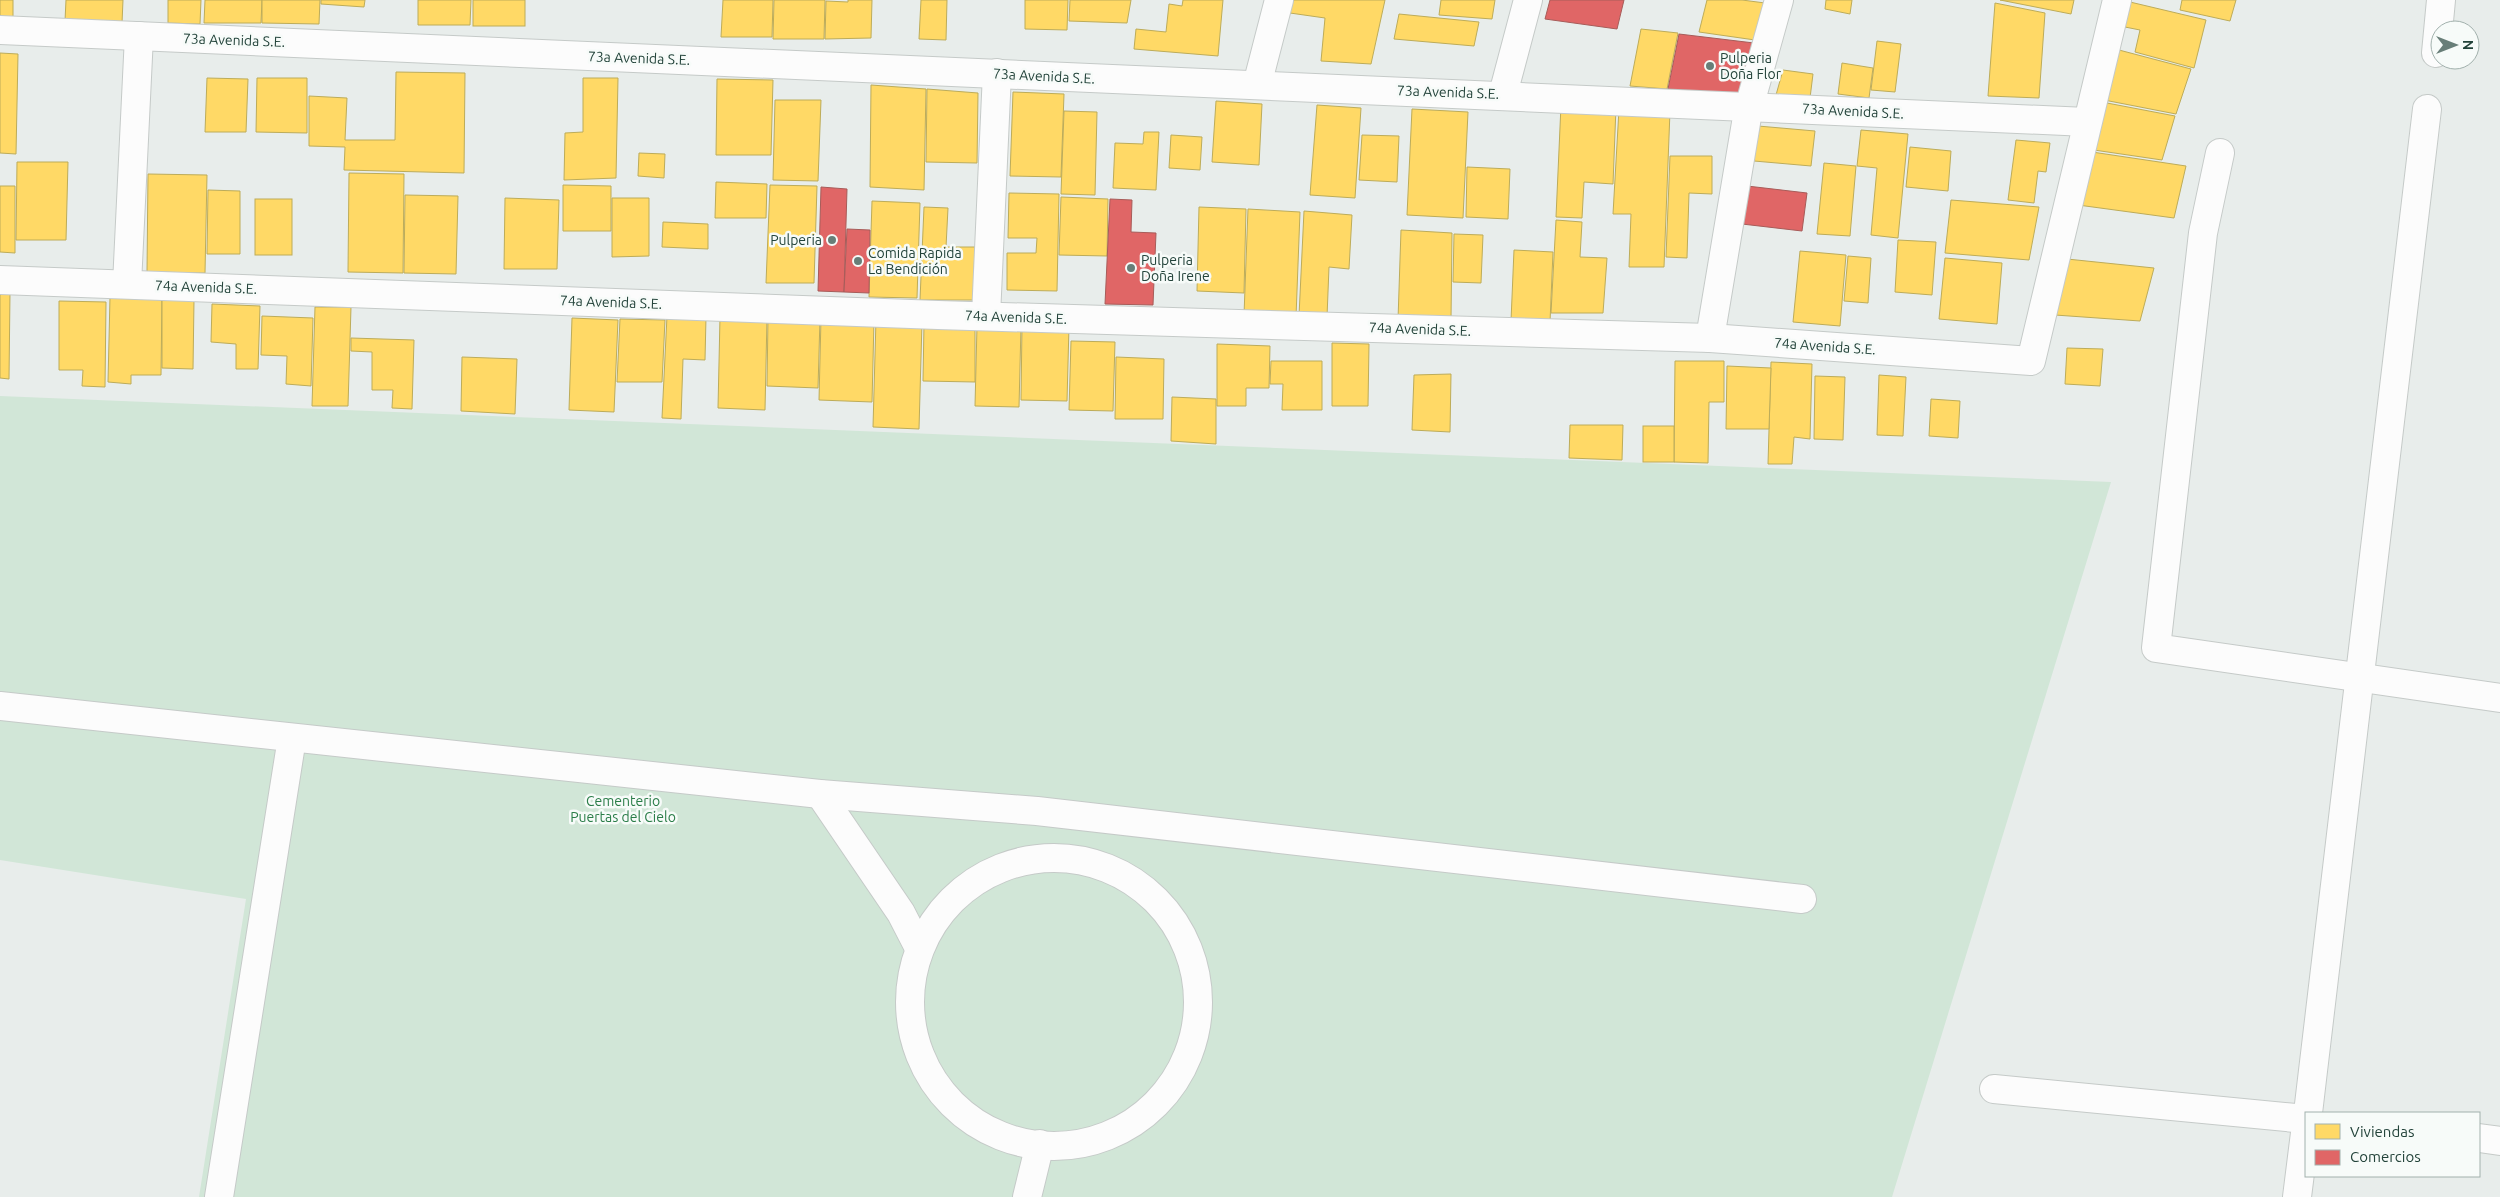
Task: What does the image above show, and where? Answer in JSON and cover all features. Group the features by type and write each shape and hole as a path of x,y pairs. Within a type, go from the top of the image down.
{"street":[{"path":"1257,85 1279,0"},
{"path":"1503,94 1528,0"},
{"path":"1710,338 1749,106 1779,0"},
{"path":"2087,122 2117,0"},
{"path":"2439,20 2441,0"},
{"name":"73a Avenida S.E.","path":"0,30 1503,94 2087,122"},
{"path":"127,284 139,36"},
{"path":"986,316 997,73"},
{"path":"2308,1112 2427,109"},
{"name":"74a Avenida S.E.","path":"0,280 986,316 1710,338 2031,361 2087,122"},
{"path":"2220,152 2203,233 2156,648 2500,698"},
{"path":"0,706 820,794 1037,811 1802,899"},
{"path":"219,1197 292,738"},
{"path":"820,794 901,913 918,946 910,1030 950,1106 1008,1142 1079,1147 1147,1116 1191,1054 1199,978 1169,910 1116,867 1047,854 970,880 918,946"},
{"path":"1037,811 1047,854"},
{"path":"1994,1089 2305,1119"},
{"path":"2297,1197 2305,1133"},
{"path":"2480,1138 2500,1141"},
{"path":"1027,1197 1040,1144"}],"green space":[{"name":"Cementerio Puertas del Cielo","path":"0,396 2111,482 1892,1197 199,1197 246,899 0,860"}],"building: Viviendas":[{"path":"0,0 13,0 13,22 0,22"},
{"path":"66,0 123,0 122,23 65,21"},
{"path":"168,0 201,0 200,24 168,23"},
{"path":"205,0 262,0 261,23 204,23"},
{"path":"262,0 320,0 319,24 262,23"},
{"path":"321,0 365,0 364,7 321,4"},
{"path":"418,0 471,0 470,25 418,25"},
{"path":"473,0 525,0 525,26 473,26"},
{"path":"723,0 773,0 772,37 721,37"},
{"path":"774,0 825,0 824,39 773,39"},
{"path":"848,0 872,0 871,38 825,39 826,1 848,2"},
{"path":"921,0 947,0 946,40 919,39"},
{"path":"1025,0 1068,0 1067,30 1025,29"},
{"path":"1070,0 1131,0 1127,23 1069,21"},
{"path":"1183,0 1223,0 1218,56 1134,49 1136,29 1166,32 1169,4 1182,6"},
{"path":"1286,0 1385,0 1371,64 1321,61 1325,18 1283,12"},
{"path":"1441,0 1495,0 1492,19 1439,15"},
{"path":"1707,0 1742,0 1765,3 1755,40 1699,32"},
{"path":"1826,0 1852,0 1850,14 1825,9"},
{"path":"2000,0 2074,0 2071,14"},
{"path":"2182,0 2236,0 2230,21 2180,10"},
{"path":"2130,2 2206,20 2194,68 2135,52 2140,30 2125,27"},
{"path":"1995,3 2045,13 2039,98 1988,96"},
{"path":"1399,14 1479,22 1474,46 1394,39"},
{"path":"1641,29 1678,33 1667,89 1630,86"},
{"path":"1877,41 1901,44 1895,92 1871,90"},
{"path":"2119,50 2191,69 2176,114 2104,100"},
{"path":"0,53 18,54 16,154 0,153"},
{"path":"1842,63 1873,68 1869,98 1838,94"},
{"path":"1783,70 1813,74 1810,98 1776,95"},
{"path":"396,72 465,73 464,173 344,170 345,147 309,146 309,96 347,98 345,140 395,140"},
{"path":"207,78 248,79 246,132 205,132"},
{"path":"257,78 307,78 307,133 256,132"},
{"path":"583,78 618,78 616,178 564,180 565,133 583,132"},
{"path":"717,79 773,80 771,155 716,155"},
{"path":"871,85 926,89 924,190 870,187"},
{"path":"927,89 978,93 977,163 926,162"},
{"path":"1013,92 1064,94 1061,177 1010,176"},
{"path":"775,100 821,100 818,181 773,180"},
{"path":"1216,101 1262,104 1259,165 1212,162"},
{"path":"2107,103 2175,116 2162,160 2094,150"},
{"path":"1317,105 1361,108 1355,198 1310,195"},
{"path":"1561,105 1616,107 1613,184 1584,182 1582,218 1556,217"},
{"path":"1412,109 1468,112 1463,218 1407,215"},
{"path":"1619,109 1670,111 1664,267 1629,267 1631,214 1613,214"},
{"path":"1064,111 1097,112 1095,195 1061,194"},
{"path":"1758,126 1815,131 1811,166 1754,161"},
{"path":"1861,130 1908,134 1898,238 1871,235 1877,168 1857,166"},
{"path":"1144,132 1159,132 1156,190 1113,188 1115,143 1143,144"},
{"path":"1171,135 1202,137 1200,170 1169,168"},
{"path":"1362,135 1399,136 1397,182 1359,180"},
{"path":"2016,140 2050,143 2046,172 2038,171 2034,203 2008,200"},
{"path":"1910,147 1951,151 1948,191 1906,187"},
{"path":"2092,152 2186,166 2174,218 2078,205"},
{"path":"639,153 665,154 664,178 638,176"},
{"path":"1670,156 1712,156 1712,194 1689,193 1687,258 1666,257"},
{"path":"17,162 68,162 66,240 16,240"},
{"path":"1824,163 1856,166 1850,236 1817,234"},
{"path":"1467,167 1510,169 1508,219 1466,217"},
{"path":"349,173 404,174 403,273 348,272"},
{"path":"148,174 207,175 205,273 147,272"},
{"path":"716,182 767,184 766,218 715,218"},
{"path":"563,185 611,186 611,231 563,231"},
{"path":"770,185 817,186 814,283 766,283"},
{"path":"0,186 15,186 15,253 0,252"},
{"path":"208,190 240,191 240,254 207,254"},
{"path":"1009,193 1059,194 1057,291 1007,290 1007,253 1036,253 1037,238 1008,238"},
{"path":"405,195 458,196 456,274 404,273"},
{"path":"1061,197 1108,199 1107,256 1059,255"},
{"path":"505,198 559,200 557,269 504,269"},
{"path":"612,198 649,198 649,256 612,257"},
{"path":"255,199 292,199 292,255 255,255"},
{"path":"1951,200 2039,207 2029,260 1945,253"},
{"path":"872,201 920,203 917,298 869,297"},
{"path":"924,207 948,208 946,247 975,247 973,300 920,300"},
{"path":"1199,207 1246,209 1244,293 1197,291"},
{"path":"1248,209 1300,212 1296,317 1244,315"},
{"path":"1304,211 1352,215 1349,269 1329,267 1327,317 1299,316"},
{"path":"1556,220 1582,222 1580,257 1607,258 1603,313 1551,313"},
{"path":"663,222 708,224 708,249 662,247"},
{"path":"1401,230 1452,233 1451,320 1398,320"},
{"path":"1454,234 1483,235 1481,283 1453,282"},
{"path":"1898,240 1936,242 1932,295 1895,292"},
{"path":"1514,250 1553,252 1550,322 1511,321"},
{"path":"1800,251 1846,255 1840,326 1793,322"},
{"path":"1848,256 1871,258 1868,303 1844,301"},
{"path":"1945,258 2002,263 1997,324 1939,319"},
{"path":"2067,259 2154,268 2140,321 2055,315"},
{"path":"0,292 10,292 9,379 0,378"},
{"path":"110,297 162,297 161,375 131,375 131,384 108,382"},
{"path":"162,300 194,300 193,369 162,368"},
{"path":"59,301 106,302 105,387 82,386 83,370 59,370"},
{"path":"212,304 260,306 258,369 236,369 236,344 211,342"},
{"path":"315,307 351,307 348,406 312,406"},
{"path":"262,316 313,318 311,386 286,384 287,356 261,355"},
{"path":"667,316 706,317 705,360 683,359 681,419 662,418"},
{"path":"720,317 767,317 765,410 718,408"},
{"path":"768,317 820,318 818,388 767,386"},
{"path":"572,318 618,320 614,412 569,410"},
{"path":"821,318 874,320 872,402 819,400"},
{"path":"620,319 665,320 662,382 617,382"},
{"path":"876,319 922,322 919,429 873,427"},
{"path":"924,324 975,326 975,382 923,381"},
{"path":"1022,325 1069,326 1067,401 1021,400"},
{"path":"977,326 1021,326 1019,407 975,406"},
{"path":"351,338 414,340 412,409 392,408 393,390 372,390 372,352 351,351"},
{"path":"1071,341 1115,342 1113,411 1069,410"},
{"path":"1332,343 1369,344 1368,406 1332,406"},
{"path":"1217,344 1270,346 1269,388 1246,388 1246,406 1217,406"},
{"path":"2067,348 2103,349 2100,386 2065,384"},
{"path":"462,357 517,359 515,414 461,411"},
{"path":"1116,357 1164,359 1163,419 1115,419"},
{"path":"1271,361 1322,361 1322,410 1282,410 1283,384 1270,384"},
{"path":"1675,361 1724,361 1724,402 1709,402 1708,463 1674,462"},
{"path":"1771,362 1812,364 1810,439 1794,437 1792,464 1768,464"},
{"path":"1727,366 1771,368 1769,429 1726,429"},
{"path":"1451,374 1450,432 1412,430 1414,375"},
{"path":"1879,375 1906,377 1903,436 1877,435"},
{"path":"1815,376 1845,377 1843,440 1814,439"},
{"path":"1172,397 1216,399 1216,444 1171,441"},
{"path":"1931,399 1960,401 1958,438 1929,436"},
{"path":"1570,425 1623,425 1622,460 1569,458"},
{"path":"1643,426 1674,426 1674,462 1643,462"}],"building: Comercios":[{"path":"1550,0 1624,0 1617,29 1545,19"},
{"name":"Pulperia Doña Flor","path":"1679,34 1754,43 1741,94 1668,89"},
{"path":"1747,186 1807,193 1802,231 1742,224"},
{"name":"Pulperia","path":"821,187 847,189 844,292 818,291"},
{"name":"Pulperia Doña Irene","path":"1110,199 1132,200 1131,232 1156,233 1153,305 1105,304"},
{"name":"Comida Rapida La Bendición","path":"847,229 870,230 869,293 844,292"}],"place":[{"name":"Pulperia Doña Flor","path":"1710,66"},
{"name":"Pulperia","path":"832,240"},
{"name":"Comida Rapida La Bendición","path":"858,261"},
{"name":"Pulperia Doña Irene","path":"1131,268"}]}
